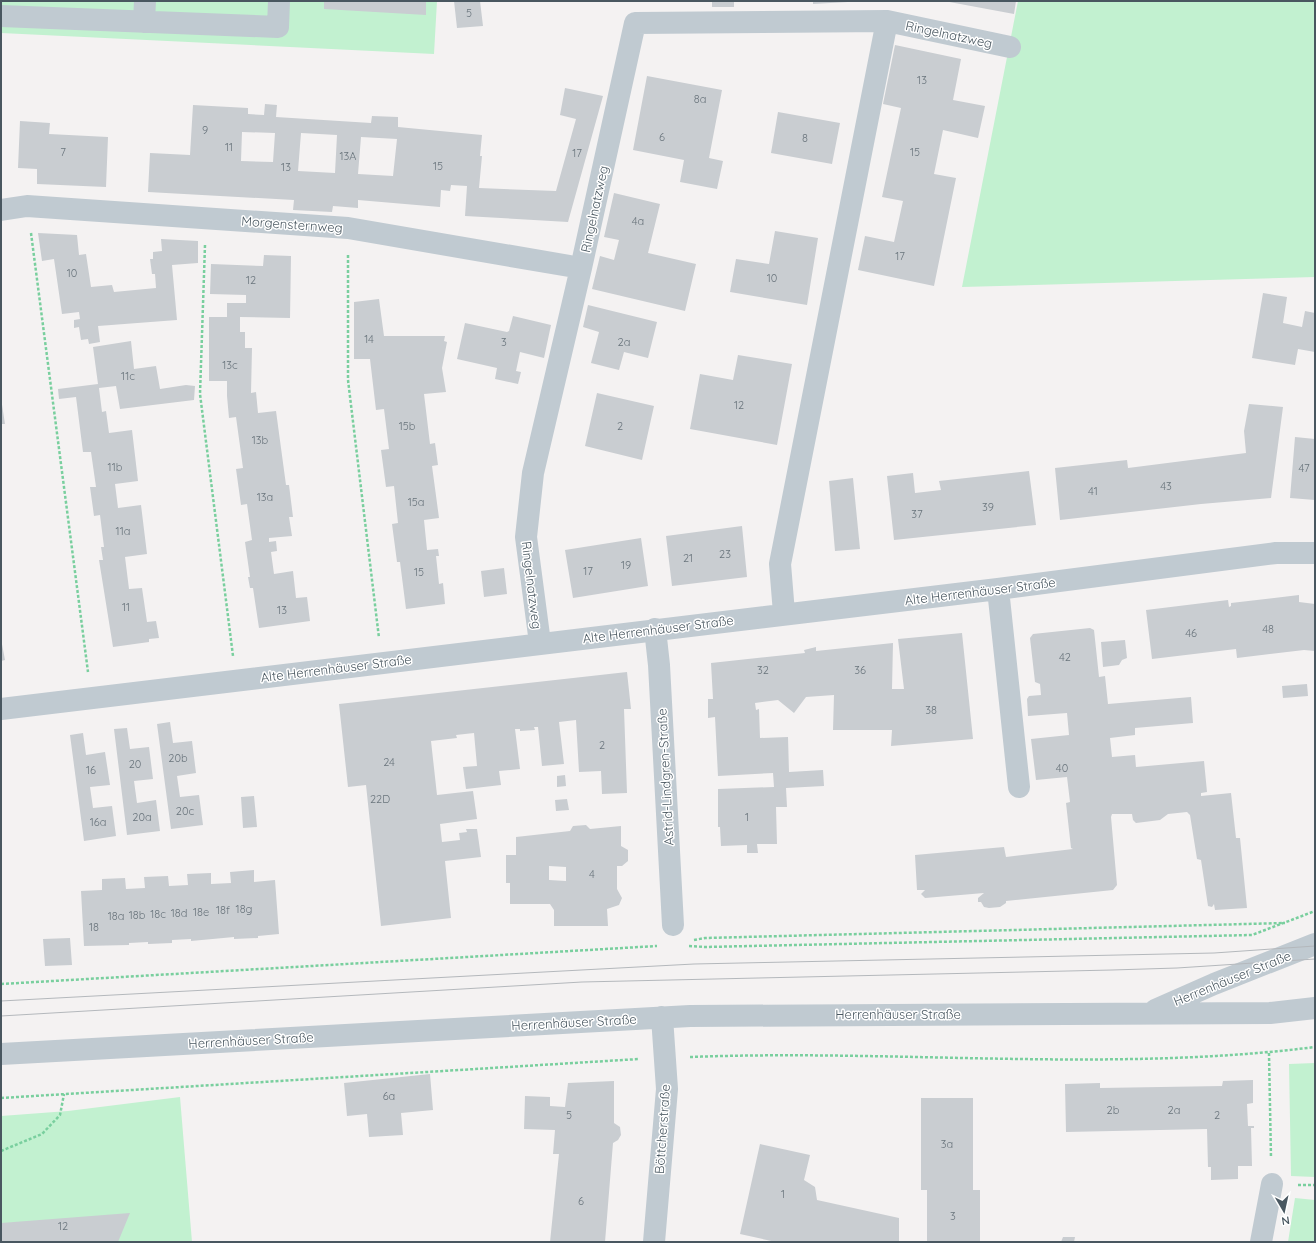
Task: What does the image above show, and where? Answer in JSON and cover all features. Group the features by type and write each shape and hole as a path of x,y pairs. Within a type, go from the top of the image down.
{"street":[{"path":"1,16 144,12 278,27 279,1"},
{"name":"Ringelnatzweg","path":"540,643 526,537 532,473 581,268 635,23 887,21 1010,47"},
{"name":"Ringelnatzweg","path":"784,614 780,564 887,21"},
{"name":"Morgensternweg","path":"1,210 27,206 348,228 581,268"},
{"name":"Alte Herrenhäuser Straße","path":"1,709 655,629 998,589 1276,553 1315,553"},
{"path":"998,589 1018,787"},
{"name":"Astrid-Lindgren-Straße","path":"655,629 660,673 673,925"},
{"name":"Herrenhäuser Straße","path":"1149,1012 1214,984 1315,944"},
{"name":"Herrenhäuser Straße","path":"1,1054 662,1017 1149,1012 1270,1013 1315,1008"},
{"name":"Böttcherstraße","path":"654,1242 667,1089 662,1017"},
{"path":"1261,1242 1272,1184"}],"path":[{"path":"27,206 91,698"},
{"path":"206,218 200,394 236,680"},
{"path":"348,228 348,380 382,662"},
{"path":"682,945 705,947 1252,935 1285,924 1314,911"},
{"path":"690,941 705,938 1285,924"},
{"path":"1,984 659,945"},
{"path":"1269,1053 1272,1184"},
{"path":"1,1151 42,1134 60,1114 64,1094"}],"green space":[{"path":"1,1 437,1 434,54 1,33"},
{"path":"1018,1 1315,1 1315,277 962,287"},
{"path":"1315,1063 1315,1177 1291,1176 1289,1064"},
{"path":"180,1097 192,1242 1,1242 1,1116 68,1111"},
{"path":"1295,1198 1315,1200 1315,1242 1288,1242"}],"building":[{"path":"324,1 426,1 426,15 324,9"},
{"path":"454,1 480,1 483,26 457,28"},
{"path":"712,1 734,1 734,7 712,7"},
{"path":"813,1 848,1 848,2 813,4"},
{"path":"944,1 1016,1 1014,14"},
{"path":"895,45 961,59 953,100 985,106 978,138 943,130 934,174 956,178 934,286 858,270 865,236 894,242 903,201 882,197 901,108 883,104"},
{"path":"647,76 722,90 709,158 723,161 717,189 680,182 684,160 633,150"},
{"path":"565,88 603,96 568,222 465,216 467,186 451,185 450,191 441,190 440,207 358,200 358,208 333,206 332,212 293,210 294,200 148,192 150,153 190,155 193,105 248,108 248,114 264,115 265,104 277,105 276,117 371,123 372,116 398,117 398,127 482,135 479,188 556,191 576,119 560,115","holes":["242,132 275,133 273,162 241,161","301,133 337,135 335,173 298,171","361,137 397,139 393,176 358,174"]},
{"path":"778,112 840,123 832,164 771,153"},
{"path":"20,121 50,123 49,134 108,137 106,187 37,184 37,169 18,168"},
{"path":"614,193 660,204 648,253 696,264 685,311 592,289 600,256 614,260 619,240 604,237"},
{"path":"775,231 818,238 807,305 730,292 736,259 769,264"},
{"path":"38,233 77,235 79,255 86,254 91,287 112,285 114,292 156,288 155,274 152,274 150,259 153,259 153,252 162,251 161,239 198,241 198,263 172,265 177,320 98,326 100,342 89,344 88,339 81,340 79,327 74,328 74,320 80,319 79,312 62,314 54,259 42,261"},
{"path":"264,255 291,256 290,318 240,317 240,332 245,332 245,348 252,348 251,393 256,392 258,413 276,411 286,485 289,485 293,517 289,517 292,536 269,538 269,542 276,541 277,551 271,552 274,574 293,571 296,598 307,597 310,621 259,628 253,588 250,588 248,577 250,577 245,542 252,540 247,504 241,505 236,469 243,468 236,417 229,418 227,381 209,381 209,317 227,317 227,303 246,303 246,295 210,294 211,264 263,266"},
{"path":"1263,293 1287,297 1283,323 1302,327 1305,311 1315,313 1315,352 1298,349 1295,365 1252,358"},
{"path":"379,299 384,336 445,336 444,341 447,342 442,368 446,392 424,394 430,444 435,443 438,465 432,466 439,518 424,520 427,550 438,549 439,556 436,556 439,584 443,583 445,604 406,609 400,562 397,562 392,524 398,523 394,486 386,487 381,450 389,449 384,409 376,410 370,359 354,359 354,302"},
{"path":"588,305 657,322 648,358 624,352 619,370 591,363 599,332 583,327"},
{"path":"513,316 551,325 544,358 520,352 516,371 521,372 518,384 495,379 497,368 457,359 465,323 507,332 509,331"},
{"path":"131,341 134,369 156,366 160,389 186,385 195,386 194,400 120,409 116,386 99,388 102,412 106,411 109,433 132,430 138,481 115,484 118,508 141,505 147,554 125,557 129,589 142,588 147,622 156,621 159,638 149,639 149,642 113,647 99,560 103,560 101,547 104,547 100,515 94,516 90,487 96,487 91,452 83,452 76,397 59,399 58,389 98,384 93,347"},
{"path":"738,355 792,364 777,445 690,429 700,374 733,380"},
{"path":"597,393 654,406 642,460 585,446"},
{"path":"1,398 5,424 1,424"},
{"path":"1249,404 1283,407 1271,498 1201,504 1060,520 1055,468 1127,460 1128,468 1246,453 1244,431"},
{"path":"1295,437 1315,439 1315,500 1290,498"},
{"path":"1029,471 1036,525 894,540 887,476 913,473 915,493 941,490 939,481"},
{"path":"853,478 860,549 835,551 829,481"},
{"path":"742,526 747,577 672,586 666,536"},
{"path":"641,538 648,586 573,598 565,550"},
{"path":"504,568 507,594 484,597 481,571"},
{"path":"1299,595 1299,602 1315,604 1315,651 1304,650 1237,658 1236,649 1152,659 1146,610 1228,600 1229,607 1231,606 1231,603"},
{"path":"1090,628 1094,630 1099,677 1105,676 1108,704 1191,697 1193,723 1135,728 1135,735 1110,738 1112,757 1135,755 1136,767 1204,761 1207,792 1201,793 1201,796 1231,793 1236,838 1240,838 1247,908 1215,910 1214,904 1212,907 1208,906 1201,860 1197,859 1190,815 1187,812 1168,814 1160,820 1136,823 1133,820 1132,814 1112,814 1111,817 1117,885 1113,890 1006,901 1006,903 1000,907 989,908 984,907 981,902 978,902 978,898 984,893 925,898 921,894 925,890 917,890 915,855 1004,847 1006,857 1073,849 1071,848 1066,803 1070,802 1067,777 1036,780 1031,739 1069,735 1067,713 1028,716 1027,699 1029,696 1041,695 1040,684 1035,682 1030,638 1033,634"},
{"path":"962,633 973,739 891,746 892,730 833,730 834,695 806,697 794,713 778,700 755,703 756,710 759,709 760,738 788,737 789,772 823,770 824,786 786,788 787,807 776,807 777,844 757,844 758,853 747,853 747,845 721,846 720,827 718,827 718,789 774,787 773,773 718,776 715,717 708,718 708,699 713,699 711,663 805,653 804,650 816,647 816,651 893,643 892,689 904,689 898,639"},
{"path":"1,639 5,660 1,661"},
{"path":"1125,640 1127,658 1122,660 1119,665 1103,667 1101,642"},
{"path":"627,672 631,709 624,709 627,793 602,794 601,771 579,772 576,720 559,722 564,764 542,766 538,727 534,727 535,730 520,731 520,729 515,729 520,769 499,771 501,785 466,789 463,767 477,766 474,733 456,735 457,738 431,741 437,795 473,791 477,819 440,824 442,842 460,840 459,833 467,832 466,829 477,829 481,857 445,861 451,918 381,926 366,785 348,787 339,704"},
{"path":"1307,684 1308,696 1283,698 1282,686"},
{"path":"170,722 173,743 192,741 196,773 177,776 180,797 199,795 203,825 171,829 157,724"},
{"path":"127,728 130,749 149,747 153,779 134,781 137,803 156,800 160,831 127,835 114,729"},
{"path":"83,733 86,755 105,752 110,785 90,787 93,808 112,806 116,836 84,841 70,735"},
{"path":"565,775 566,786 557,787 557,776"},
{"path":"254,796 257,827 243,828 241,797"},
{"path":"567,799 569,810 556,811 555,800"},
{"path":"586,825 590,829 621,826 621,846 628,850 628,861 622,866 617,866 617,889 622,898 619,905 607,909 608,926 554,926 554,910 550,904 510,904 510,883 506,883 506,855 516,855 516,837 570,831 573,826","holes":["549,866 566,867 566,881 549,880"]},
{"path":"254,870 254,882 275,880 279,934 258,936 258,938 234,939 234,937 191,941 191,939 172,940 172,943 148,944 148,942 129,943 129,945 84,946 81,891 102,890 102,879 125,878 126,889 145,888 144,877 168,876 169,886 188,885 187,874 211,873 211,884 231,883 230,872"},
{"path":"70,938 72,965 45,966 43,939"},
{"path":"430,1074 433,1110 401,1113 403,1135 369,1137 367,1114 347,1116 344,1083"},
{"path":"1253,1080 1253,1103 1247,1104 1248,1126 1254,1126 1254,1128 1251,1128 1252,1166 1238,1166 1238,1179 1211,1180 1211,1167 1208,1167 1207,1129 1066,1132 1065,1084 1100,1083 1100,1088 1222,1086 1223,1081"},
{"path":"614,1081 614,1123 620,1127 621,1135 618,1140 613,1143 605,1242 550,1242 559,1154 553,1154 555,1130 524,1129 525,1096 550,1097 550,1106 565,1107 568,1083"},
{"path":"921,1098 973,1098 973,1190 980,1190 980,1242 927,1242 927,1190 921,1190"},
{"path":"760,1144 810,1155 804,1180 815,1187 817,1200 899,1218 899,1242 776,1242 740,1234"},
{"path":"130,1213 118,1242 1,1242 1,1223"},
{"path":"1063,1237 1075,1237 1074,1242 1061,1242"}],"tram line":[{"path":"1,1001 694,964 1214,953 1315,946"},
{"path":"1,1016 582,982 1177,968 1315,959"}]}
